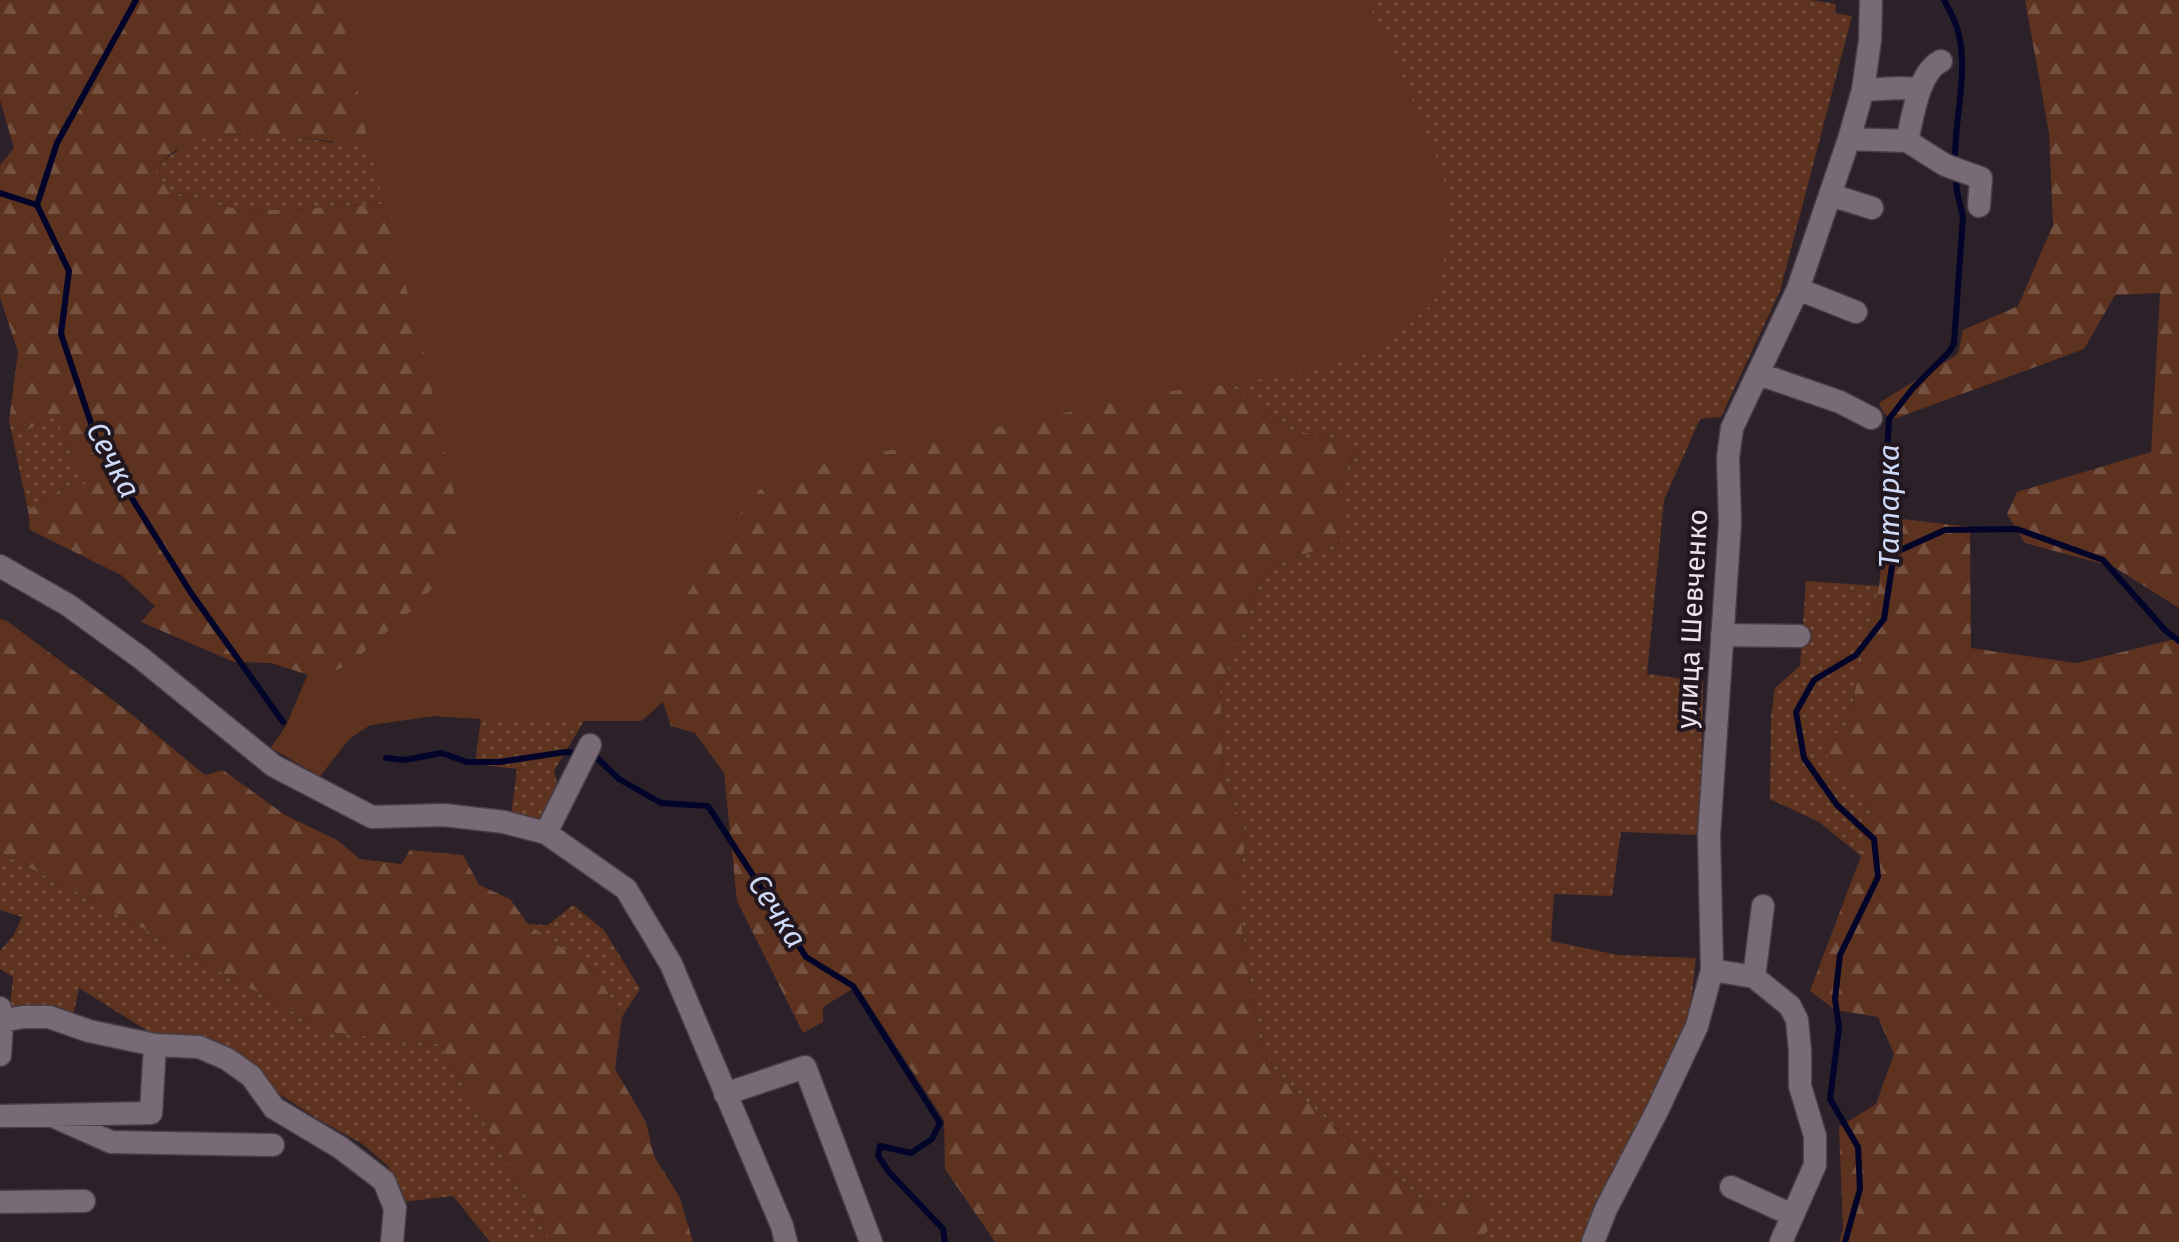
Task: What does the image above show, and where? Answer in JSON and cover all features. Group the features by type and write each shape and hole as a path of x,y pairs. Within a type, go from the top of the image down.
{"street":[{"name":"улица Шевченко","path":"1593,1242 1606,1209 1697,1026 1712,970 1709,835 1730,523 1728,458 1732,428 1798,289 1831,195 1863,90 1870,40 1871,0"},
{"path":"1907,141 1919,89 1932,65 1941,61"},
{"path":"1863,90 1919,89"},
{"path":"1849,139 1907,141 1945,165 1981,178 1979,206"},
{"path":"1831,195 1872,208"},
{"path":"1798,289 1856,312"},
{"path":"1759,374 1840,402 1871,418"},
{"path":"0,566 68,605 129,649 274,766 372,817 444,815 504,822 546,833 626,889 671,964 782,1226 786,1242"},
{"path":"1722,635 1799,636"},
{"path":"546,833 586,754"},
{"path":"1754,977 1763,906"},
{"path":"1712,970 1754,977 1790,1006 1797,1020 1800,1086 1815,1136 1815,1165 1781,1242"},
{"path":"0,1055 1,1014 49,1017 89,1031 155,1045 199,1047 227,1059 251,1076 274,1108 341,1148 384,1181 395,1208 392,1242"},
{"path":"0,1116 151,1113 155,1045"},
{"path":"725,1094 805,1067 871,1242"},
{"path":"51,1115 111,1142 273,1145"},
{"path":"1731,1187 1792,1215"},
{"path":"0,1202 84,1201"}],"green space":[{"path":"0,0 344,0 343,21 369,146 265,133 211,133 173,152 154,168 170,194 247,211 384,204 424,354 455,497 457,541 439,582 410,612 355,660 321,679 271,663 234,662 141,622 155,606 121,575 30,530 28,510 65,488 90,483 66,446 56,414 24,432 9,421 18,352 0,298 0,165 14,148 0,100"},
{"path":"344,0 1811,0 1836,4 1835,13 1852,16 1780,291 1721,417 1700,419 1664,500 1647,674 1703,681 1700,835 1621,832 1612,896 1554,894 1551,941 1618,955 1696,958 1689,1020 1651,1104 1614,1168 1581,1242 1474,1242 1487,1232 1473,1199 1444,1207 1423,1200 1277,1075 1260,1043 1236,890 1247,836 1223,779 1220,689 1262,576 1283,561 1339,543 1348,527 1339,486 1355,452 1343,441 1292,430 1229,384 654,675 664,701 641,721 584,721 554,771 560,794 547,821 511,815 517,769 475,764 481,719 434,716 370,725 349,739 320,776 271,748 286,726 308,674 321,679 385,204 247,211 170,194 154,168 191,142 213,133 258,132 333,143"},
{"path":"344,0 1366,0 1388,41 1443,174 1449,239 1434,302 1382,349 1297,374 1162,392 801,469 758,490 721,538 689,591 663,648 654,675 664,701 641,721 434,716 370,725 349,739 320,776 271,748 286,726 308,674 321,679 355,660 410,612 439,582 457,541 455,497 424,354 369,146 343,21"},
{"path":"2025,0 2179,0 2179,608 2114,567 2025,543 2007,514 2017,492 2151,452 2160,293 2115,295 2084,349 1894,419 1884,414 1879,403 1958,354 1963,330 2018,306 2053,225 2049,133"},
{"path":"1229,384 1292,430 1343,441 1355,451 1339,486 1349,527 1339,543 1283,561 1262,576 1220,689 1223,779 1247,836 1236,890 1260,1043 1277,1075 1423,1200 1444,1207 1473,1199 1491,1210 1487,1232 1474,1242 995,1242 945,1169 944,1120 857,986 823,1007 823,1022 803,1033 737,901 724,773 695,733 671,726 654,675 689,591 721,538 759,490 801,469 1162,392"},
{"path":"56,413 66,446 91,484 65,488 28,510 9,421 24,432"},
{"path":"1886,517 1970,527 1971,648 2077,663 2179,638 2179,1242 1839,1242 1843,1229 1839,1127 1876,1104 1894,1054 1878,1017 1835,1010 1810,991 1861,856 1871,810 1860,791 1828,759 1827,739 1847,726 1879,586"},
{"path":"1806,581 1879,586 1847,726 1828,759 1860,791 1871,810 1861,856 1819,822 1770,799 1771,717 1775,688 1800,666"},
{"path":"0,619 7,621 130,713 205,775 223,770 285,815 337,840 360,859 401,864 410,850 463,855 479,885 510,899 528,924 594,970 622,1017 615,1069 646,1122 654,1156 680,1198 693,1242 551,1242 440,1044 329,1032 81,894 0,853"},
{"path":"0,853 81,894 329,1032 440,1044 551,1242 490,1242 453,1196 402,1202 389,1167 361,1143 278,1093 242,1058 159,1038 79,988 74,1012 10,1009 13,977 0,969 0,951 14,935 22,917 0,910"},
{"path":"573,905 604,930 640,989 622,1017 594,970 528,924 548,925"}],"waterway":[{"path":"37,205 57,143 136,0"},
{"name":"Татарка","path":"1944,0 1955,22 1962,56 1955,165"},
{"name":"Татарка","path":"1845,1242 1860,1189 1858,1147 1830,1099 1839,1028 1835,999 1840,955 1878,877 1874,839 1837,805 1804,758 1796,712 1814,680 1856,655 1884,619 1894,553 1886,474 1889,419 1954,343 1963,217 1956,176"},
{"name":"Сечка","path":"0,193 37,205 69,271 61,334 98,444 191,593 283,722"},
{"path":"1894,553 1945,530 2017,529 2103,560 2165,630 2179,641"},
{"name":"Сечка","path":"386,758 404,760 442,753 467,762 499,762 566,752 579,753"},
{"name":"Сечка","path":"590,755 595,756 619,779 661,803 708,806 806,957 853,986 940,1123 932,1139 911,1153 880,1146 878,1156 889,1172 943,1229 945,1242"}]}
